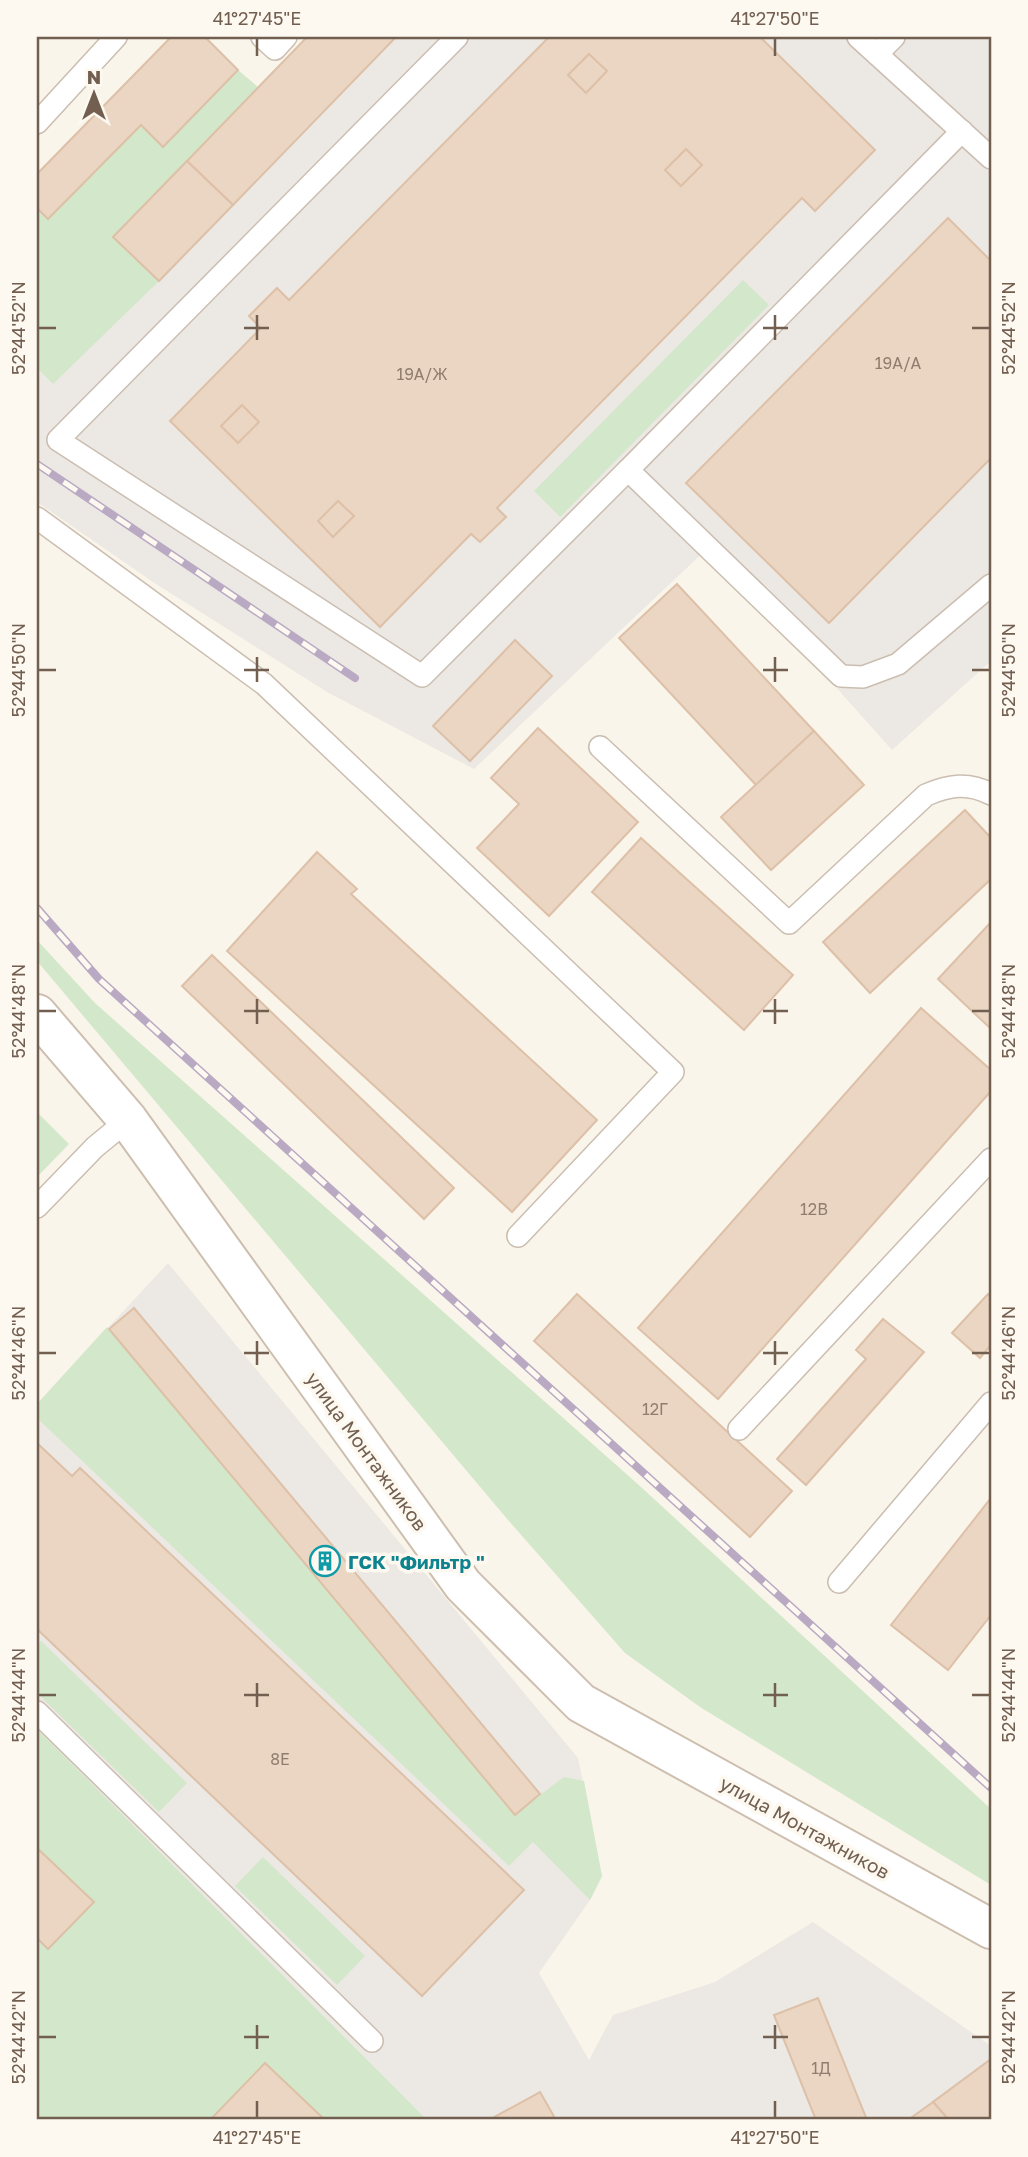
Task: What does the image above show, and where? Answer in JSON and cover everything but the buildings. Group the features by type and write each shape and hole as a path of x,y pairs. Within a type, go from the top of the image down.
{"main road":[{"name":"улица Монтажников","path":"37,1014 128,1120 463,1585 581,1703 991,1929"}],"lane":[{"path":"37,123 116,37"},
{"path":"262,37 275,49 286,37"},
{"path":"457,37 58,440 422,676 962,131"},
{"path":"858,37 991,158"},
{"path":"877,54 894,37"},
{"path":"628,470 841,677 863,677 898,664 991,584"},
{"path":"37,518 264,684 673,1072 518,1236"},
{"path":"600,747 789,923 926,795 944,787 966,785 991,794"},
{"path":"37,1207 95,1147 128,1120"},
{"path":"739,1429 991,1159"},
{"path":"839,1582 991,1403"},
{"path":"37,1712 372,2041"}],"shaded area":[{"path":"307,37 991,37 991,661 892,750 710,546 474,769 327,692 153,582 37,502 37,310 113,237"},
{"path":"168,1263 578,1758 602,1876 590,1900 539,1973 589,2060 613,2015 715,1982 813,1922 991,2046 991,2120 37,2120 37,1404"}],"green space":[{"path":"238,70 258,87 114,237 159,281 53,384 37,368 37,208 49,219 141,125 163,146"},
{"path":"743,280 769,305 560,517 534,491"},
{"path":"37,940 95,1003 641,1487 991,1809 991,1885 700,1707 625,1653 508,1520 37,961"},
{"path":"37,1112 69,1144 37,1177"},
{"path":"107,1327 515,1814 564,1777 584,1781 602,1876 590,1900 533,1842 509,1866 37,1418 37,1404"},
{"path":"41,1641 187,1783 159,1812 37,1693 37,1645"},
{"path":"37,1729 427,2120 37,2120"},
{"path":"263,1857 365,1956 337,1985 235,1886"}],"railway":[{"path":"37,464 355,678"},
{"path":"37,908 99,979 991,1788"}],"place":[{"name":"ГСК \"Фильтр \"","path":"325,1561"}]}
